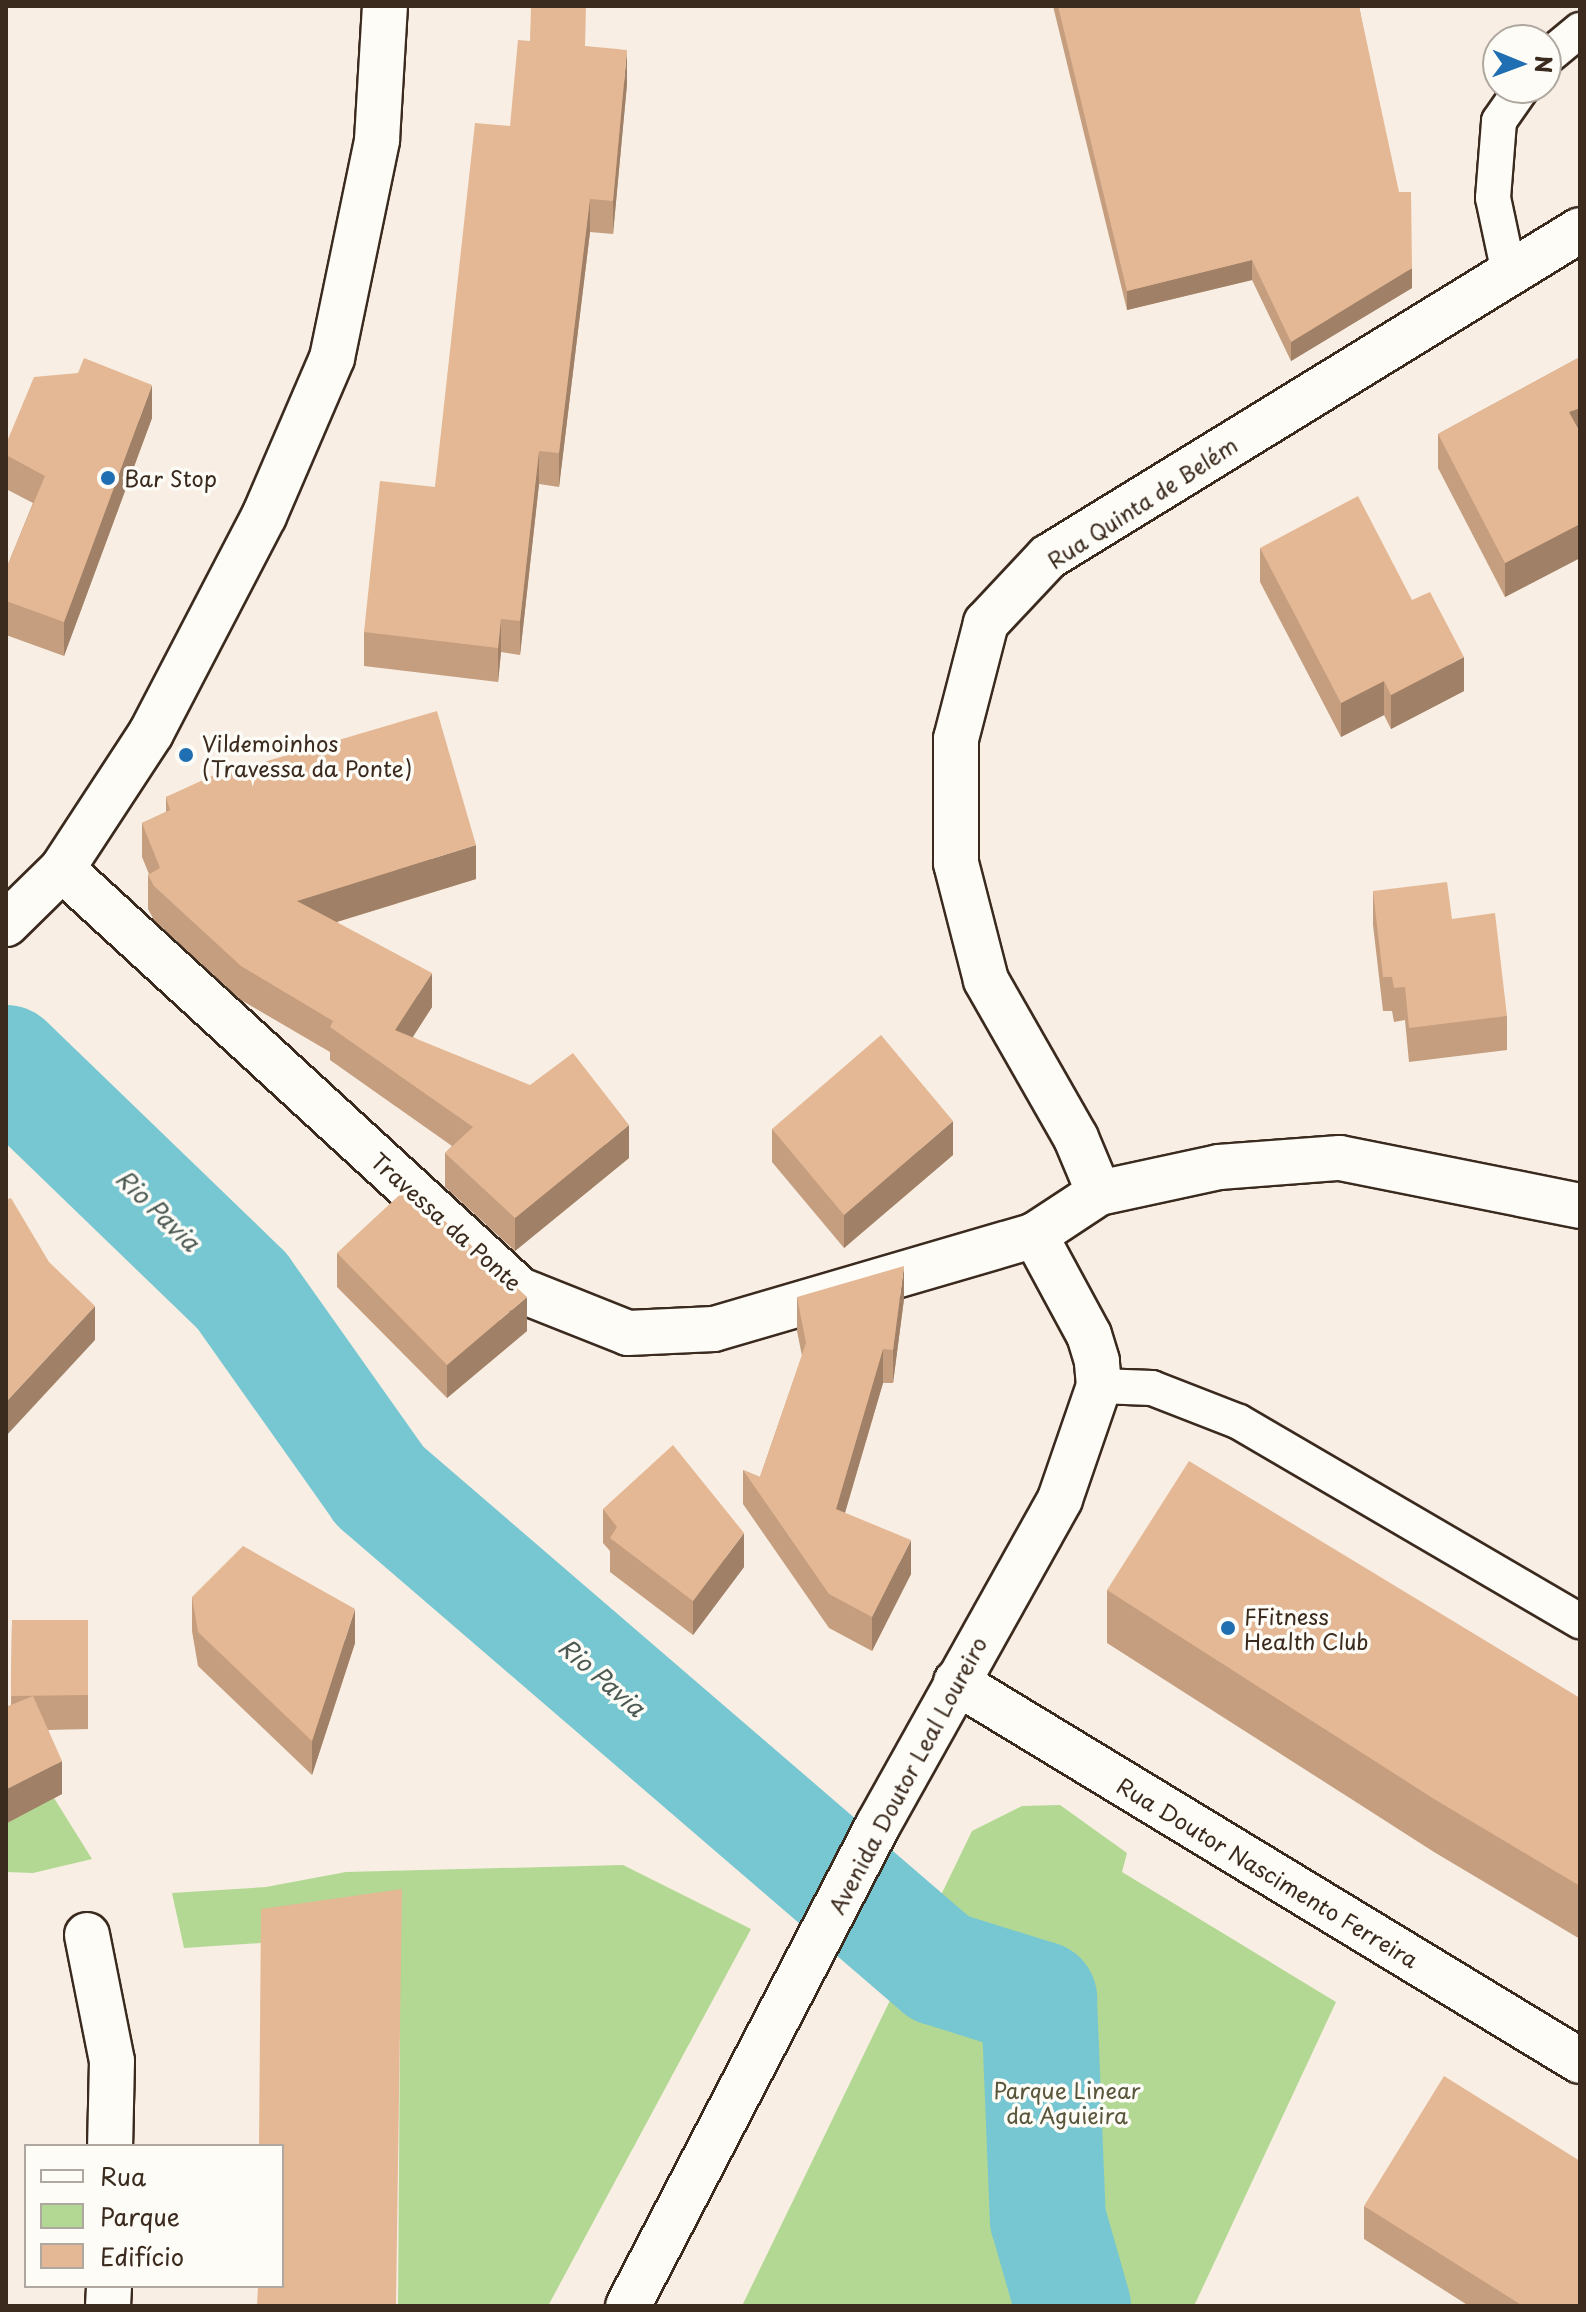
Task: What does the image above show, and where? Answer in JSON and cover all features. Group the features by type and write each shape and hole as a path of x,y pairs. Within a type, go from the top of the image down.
{"street":[{"path":"18,912 62,869 186,671 264,516 332,358 377,140 385,6"},
{"name":"Rua Quinta de Belém","path":"1099,1193 1076,1138 986,980 956,863 956,739 986,623 1048,557 1580,230"},
{"name":"Travessa da Ponte","path":"62,869 520,1290 628,1333 714,1329 1035,1235 1099,1193"},
{"path":"1099,1193 1219,1167 1340,1158 1580,1206"},
{"path":"1035,1235 1089,1335 1099,1386"},
{"name":"Avenida Doutor Leal Loureiro","path":"628,2306 878,1825 1060,1499 1099,1386"},
{"name":"Rua Doutor Nascimento Ferreira","path":"956,1682 1580,2061"},
{"path":"87,1935 112,2061 110,2144"}],"lane":[{"path":"1562,45 1580,30"},
{"path":"1509,273 1493,198 1499,121 1511,104"},
{"path":"1099,1386 1152,1388 1239,1422 1580,1621"}],"green space":[{"path":"54,1798 92,1859 33,1873 6,1872 6,1821"},
{"name":"Parque Linear da Aguieira","path":"1060,1805 1127,1853 1122,1872 1336,2002 1194,2306 742,2306 972,1831 1022,1806"},
{"path":"623,1865 751,1929 548,2306 398,2306 400,2028 261,1943 184,1948 172,1893 266,1887 346,1872"}],"building":[{"path":"531,6 586,6 585,46 627,50 613,201 590,199 559,453 539,451 520,621 501,619 498,648 364,632 380,481 435,487 475,123 510,126 518,40 530,41"},
{"path":"1058,6 1359,6 1399,192 1411,192 1412,268 1291,342 1252,260 1127,291"},
{"path":"1580,357 1580,408 1569,412 1580,432 1580,524 1505,563 1438,434"},
{"path":"84,358 152,385 64,622 6,601 6,569 45,476 6,455 6,444 34,377 78,373"},
{"path":"1358,496 1412,600 1430,592 1464,657 1391,695 1384,681 1341,703 1260,548"},
{"path":"437,711 476,845 297,901 432,973 395,1030 530,1085 573,1053 629,1125 515,1218 445,1153 473,1127 330,1027 333,1021 241,966 154,886 148,875 160,868 142,823 170,810 166,797 229,768 230,772"},
{"path":"1447,882 1452,919 1495,913 1507,1016 1409,1028 1405,987 1394,988 1392,977 1383,977 1373,891"},
{"path":"881,1035 953,1121 844,1215 772,1129"},
{"path":"408,1187 527,1297 447,1365 337,1253"},
{"path":"11,1198 49,1262 95,1306 6,1402 6,1200"},
{"path":"904,1266 893,1350 883,1349 836,1509 911,1540 872,1617 829,1594 743,1470 760,1477 806,1343 797,1297"},
{"path":"673,1445 744,1533 693,1601 610,1538 617,1527 603,1509"},
{"path":"1189,1461 1580,1698 1580,1886 1434,1799 1107,1590"},
{"path":"243,1546 355,1609 312,1741 198,1632 192,1597"},
{"path":"12,1620 88,1620 88,1695 11,1696"},
{"path":"33,1696 62,1761 7,1789 6,1707"},
{"path":"402,1889 396,2306 257,2306 258,2288 284,2288 284,2144 259,2144 261,1909"},
{"path":"1444,2076 1580,2161 1580,2306 1523,2306 1364,2206"}],"waterway":[{"name":"Rio Pavia","path":"6,1063 242,1291 380,1486 940,1968 1039,1999 1048,2219 1073,2306"}],"place":[{"name":"Bar Stop","path":"108,478"},
{"name":"Vildemoinhos (Travessa da Ponte)","path":"186,755"},
{"name":"FFitness Health Club","path":"1228,1628"}]}
